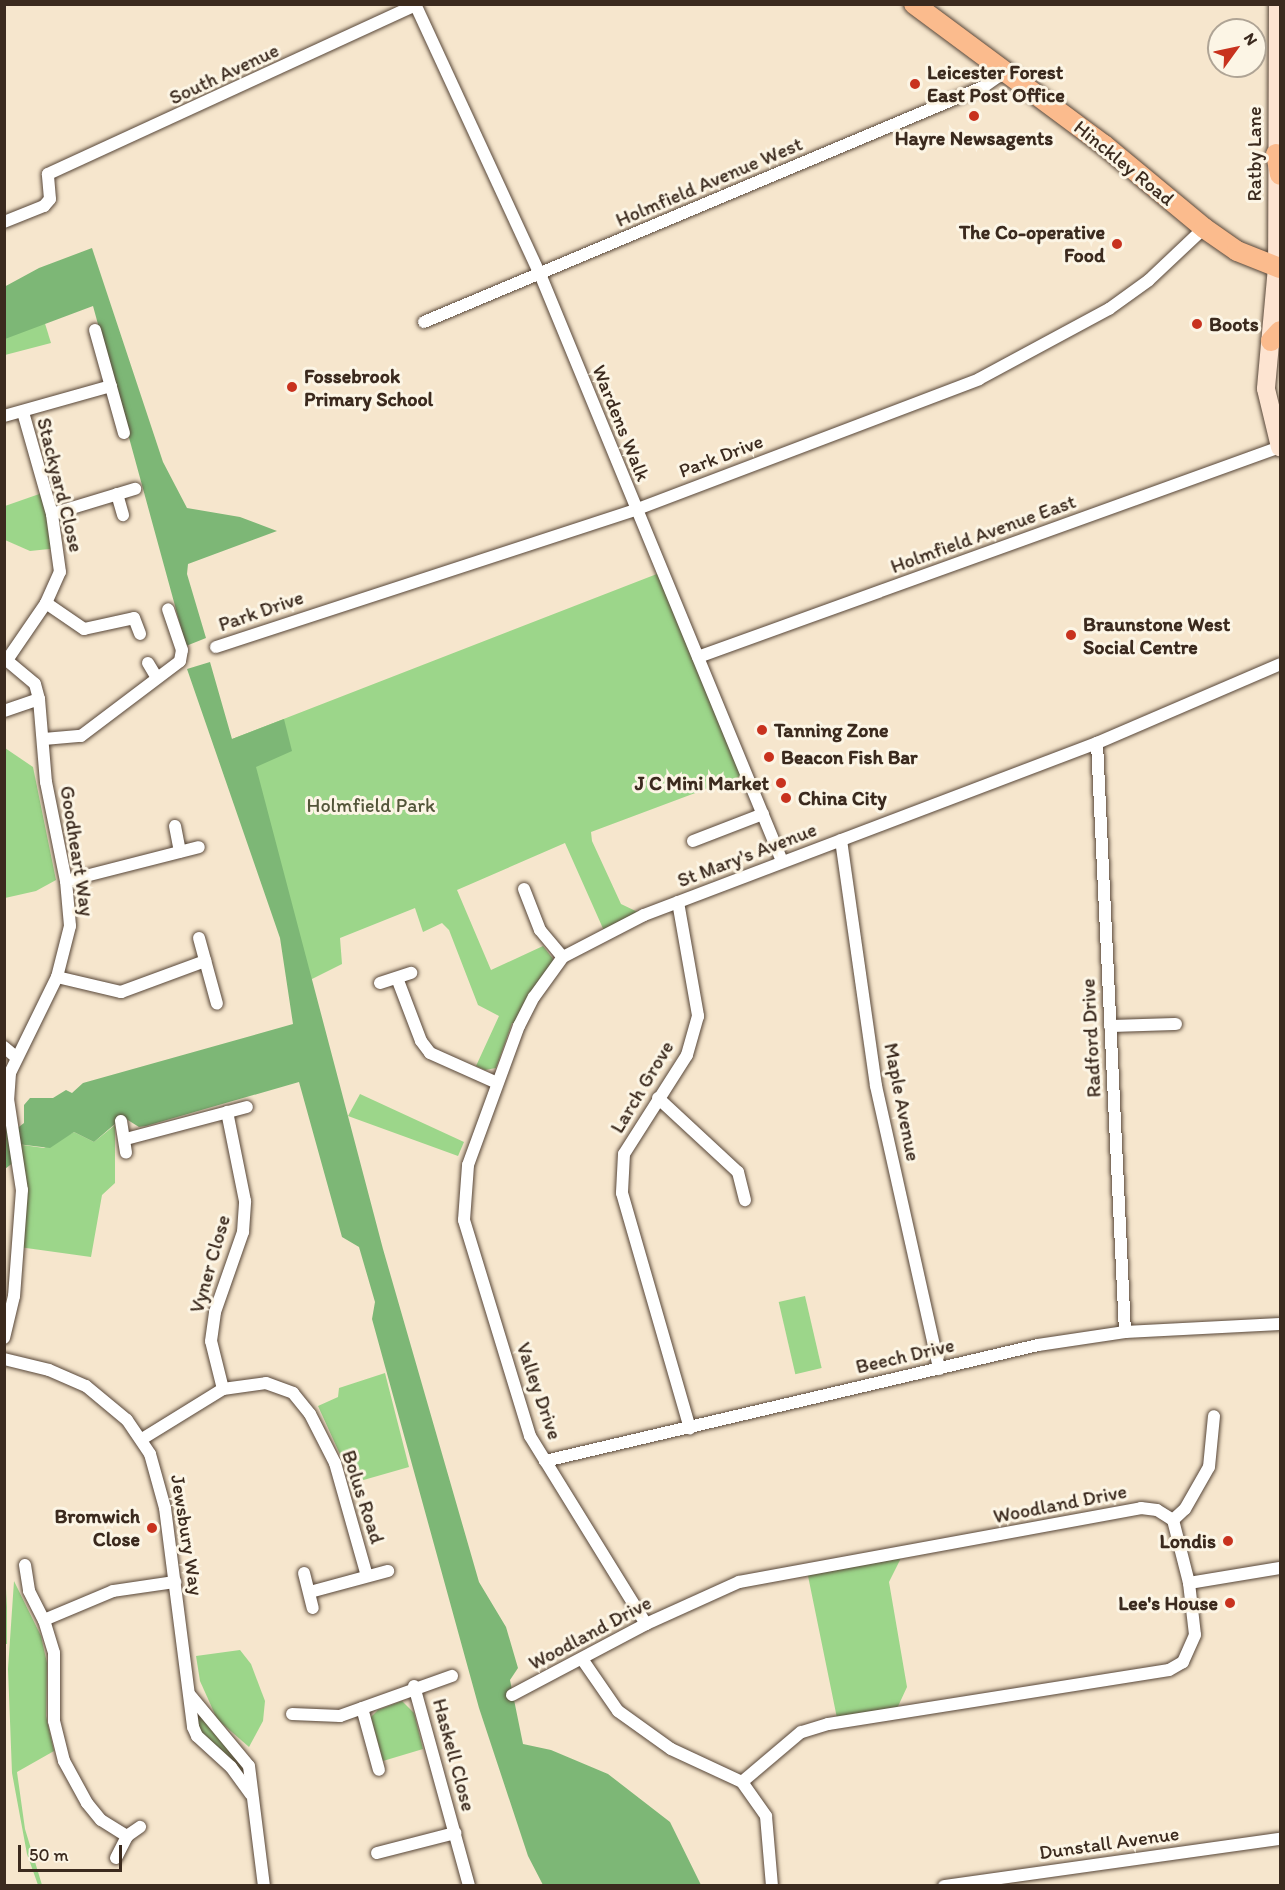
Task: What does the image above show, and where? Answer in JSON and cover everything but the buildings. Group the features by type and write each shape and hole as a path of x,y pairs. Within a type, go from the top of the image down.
{"main road":[{"name":"Hinckley Road","path":"914,4 1104,145 1204,228 1237,251 1279,267"},
{"name":"Ratby Lane","path":"1278,4 1276,154 1279,267 1276,336 1266,389 1281,447"},
{"path":"1276,154 1281,175"}],"street":[{"name":"South Avenue","path":"4,222 44,206 51,193 48,174 415,5"},
{"name":"Wardens Walk","path":"415,5 540,274 635,510 699,657 782,861"},
{"name":"Holmfield Avenue West","path":"424,322 983,87 1006,71"},
{"name":"Park Drive","path":"216,647 635,510 979,379 1023,358 1132,293 1204,228"},
{"path":"95,330 123,433"},
{"name":"Stackyard Close","path":"4,416 111,386"},
{"name":"Stackyard Close","path":"6,659 46,603 60,572 52,514 23,412"},
{"name":"Holmfield Avenue East","path":"699,657 1281,447"},
{"path":"52,514 135,489"},
{"path":"117,494 123,515"},
{"path":"46,603 84,629 134,618 140,634"},
{"path":"44,740 81,736 180,662 182,650 168,609"},
{"name":"Goodheart Way","path":"4,1338 14,1296 21,1223 19,1158 8,1099 16,1057 57,977 70,926 66,881 46,782 39,699 35,684 6,659"},
{"path":"148,663 157,678"},
{"name":"St Mary's Avenue","path":"464,1220 468,1165 520,1023 563,957 605,933 678,902 1096,743 1281,664"},
{"path":"4,711 39,699"},
{"name":"Radford Drive","path":"1096,743 1125,1332"},
{"path":"693,841 763,814"},
{"path":"175,826 180,852"},
{"name":"Maple Avenue","path":"841,840 876,1086 939,1369"},
{"path":"66,881 199,847"},
{"path":"524,889 540,930 563,957"},
{"name":"Larch Grove","path":"678,902 698,1016 687,1055 624,1154 622,1193 690,1428"},
{"path":"199,938 217,1004"},
{"path":"57,977 121,992 205,961"},
{"path":"380,983 411,972"},
{"path":"397,978 421,1041 430,1053 498,1083"},
{"path":"1110,1026 1176,1024"},
{"path":"4,1047 16,1057"},
{"path":"658,1098 738,1172 745,1200"},
{"path":"126,1139 247,1107"},
{"name":"Vyner Close","path":"223,1389 211,1341 215,1312 243,1232 245,1201 227,1112"},
{"path":"121,1121 126,1139 126,1153"},
{"name":"Valley Drive","path":"464,1220 530,1436 646,1624"},
{"name":"Beech Drive","path":"544,1461 1038,1345 1125,1332 1281,1324"},
{"name":"Jewsbury Way","path":"4,1359 59,1374 86,1386 127,1420 142,1440 162,1488 190,1695 189,1715 197,1736 231,1767 251,1795"},
{"name":"Bolus Road","path":"142,1440 223,1389 275,1384 293,1393 303,1403 335,1463 367,1576"},
{"path":"742,1782 801,1732 828,1724 1169,1670 1183,1662 1195,1635 1189,1583 1173,1520 1185,1509 1209,1467 1214,1416"},
{"name":"Woodland Drive","path":"512,1695 646,1624 739,1582 1141,1508 1157,1510 1173,1520"},
{"path":"25,1565 29,1591 44,1620 54,1653 54,1721 64,1761 87,1803 102,1820 127,1836"},
{"path":"1189,1583 1281,1568"},
{"name":"Bolus Road","path":"310,1592 388,1570"},
{"path":"304,1573 313,1608"},
{"path":"44,1620 113,1592 175,1582"},
{"path":"582,1659 618,1711 671,1749 742,1782 765,1816 772,1886"},
{"name":"Haskell Close","path":"292,1714 340,1716 414,1686 452,1676"},
{"name":"Haskell Close","path":"414,1686 469,1886"},
{"name":"Jewsbury Way","path":"190,1695 205,1718 245,1758 253,1787 251,1795 264,1886"},
{"path":"362,1708 379,1770"},
{"path":"116,1858 127,1836 140,1827"},
{"name":"Haskell Close","path":"374,1854 455,1833"},
{"name":"Dunstall Avenue","path":"944,1886 986,1883 1281,1839"}],"green space":[{"path":"92,248 163,462 187,508 240,517 277,531 188,564 187,574 206,638 186,646 93,306 5,339 4,287 39,268"},
{"path":"30,275 51,343 5,355 5,287"},
{"path":"45,492 59,548 30,551 5,540 5,506"},
{"name":"Holmfield Park","path":"662,572 746,774 591,832 592,841 621,904 644,915 605,933 565,843 457,890 491,970 543,946 557,964 519,1026 512,1023 496,1068 485,1070 476,1066 499,1016 478,1005 449,930 442,923 423,932 415,908 340,938 342,964 298,986 232,739"},
{"path":"210,662 232,739 284,719 292,751 256,767 383,1249 479,1582 506,1627 518,1668 510,1680 523,1744 551,1750 608,1774 670,1822 701,1885 543,1885 528,1856 479,1708 372,1319 375,1302 359,1247 342,1237 299,1082 146,1126 139,1127 123,1117 94,1142 74,1132 50,1148 17,1144 19,1158 5,1169 5,1113 15,1130 24,1123 24,1105 30,1098 53,1098 66,1090 72,1093 83,1083 293,1024 280,938 187,669"},
{"path":"5,748 33,767 56,880 36,891 5,898"},
{"path":"360,1094 464,1142 458,1156 348,1116"},
{"path":"115,1125 115,1183 102,1195 91,1257 19,1247 16,1144 44,1148 74,1132 94,1142"},
{"path":"805,1296 822,1368 795,1374 779,1302"},
{"path":"385,1373 409,1467 353,1483 318,1406 338,1397 339,1388"},
{"path":"903,1554 889,1582 907,1687 894,1715 838,1723 807,1571"},
{"path":"14,1581 41,1636 47,1663 46,1716 54,1751 17,1772 25,1829 42,1885 38,1885 27,1854 12,1773 8,1669"},
{"path":"7,1589 7,1644 4,1644"},
{"path":"240,1650 251,1664 265,1701 263,1721 249,1747 217,1719 200,1681 196,1656"},
{"path":"190,1695 240,1752 253,1787 197,1736"},
{"path":"402,1701 414,1713 423,1749 383,1761 371,1717 378,1710"}],"place":[{"name":"Leicester Forest East Post Office","path":"915,84"},
{"name":"Hayre Newsagents","path":"974,116"},
{"name":"The Co-operative Food","path":"1117,244"},
{"name":"Boots","path":"1197,324"},
{"name":"Fossebrook Primary School","path":"292,387"},
{"name":"Braunstone West Social Centre","path":"1071,635"},
{"name":"Tanning Zone","path":"762,730"},
{"name":"Beacon Fish Bar","path":"769,757"},
{"name":"J C Mini Market","path":"781,783"},
{"name":"China City","path":"786,798"},
{"name":"Bromwich Close","path":"152,1528"},
{"name":"Londis","path":"1228,1541"},
{"name":"Lee's House","path":"1230,1603"}]}
